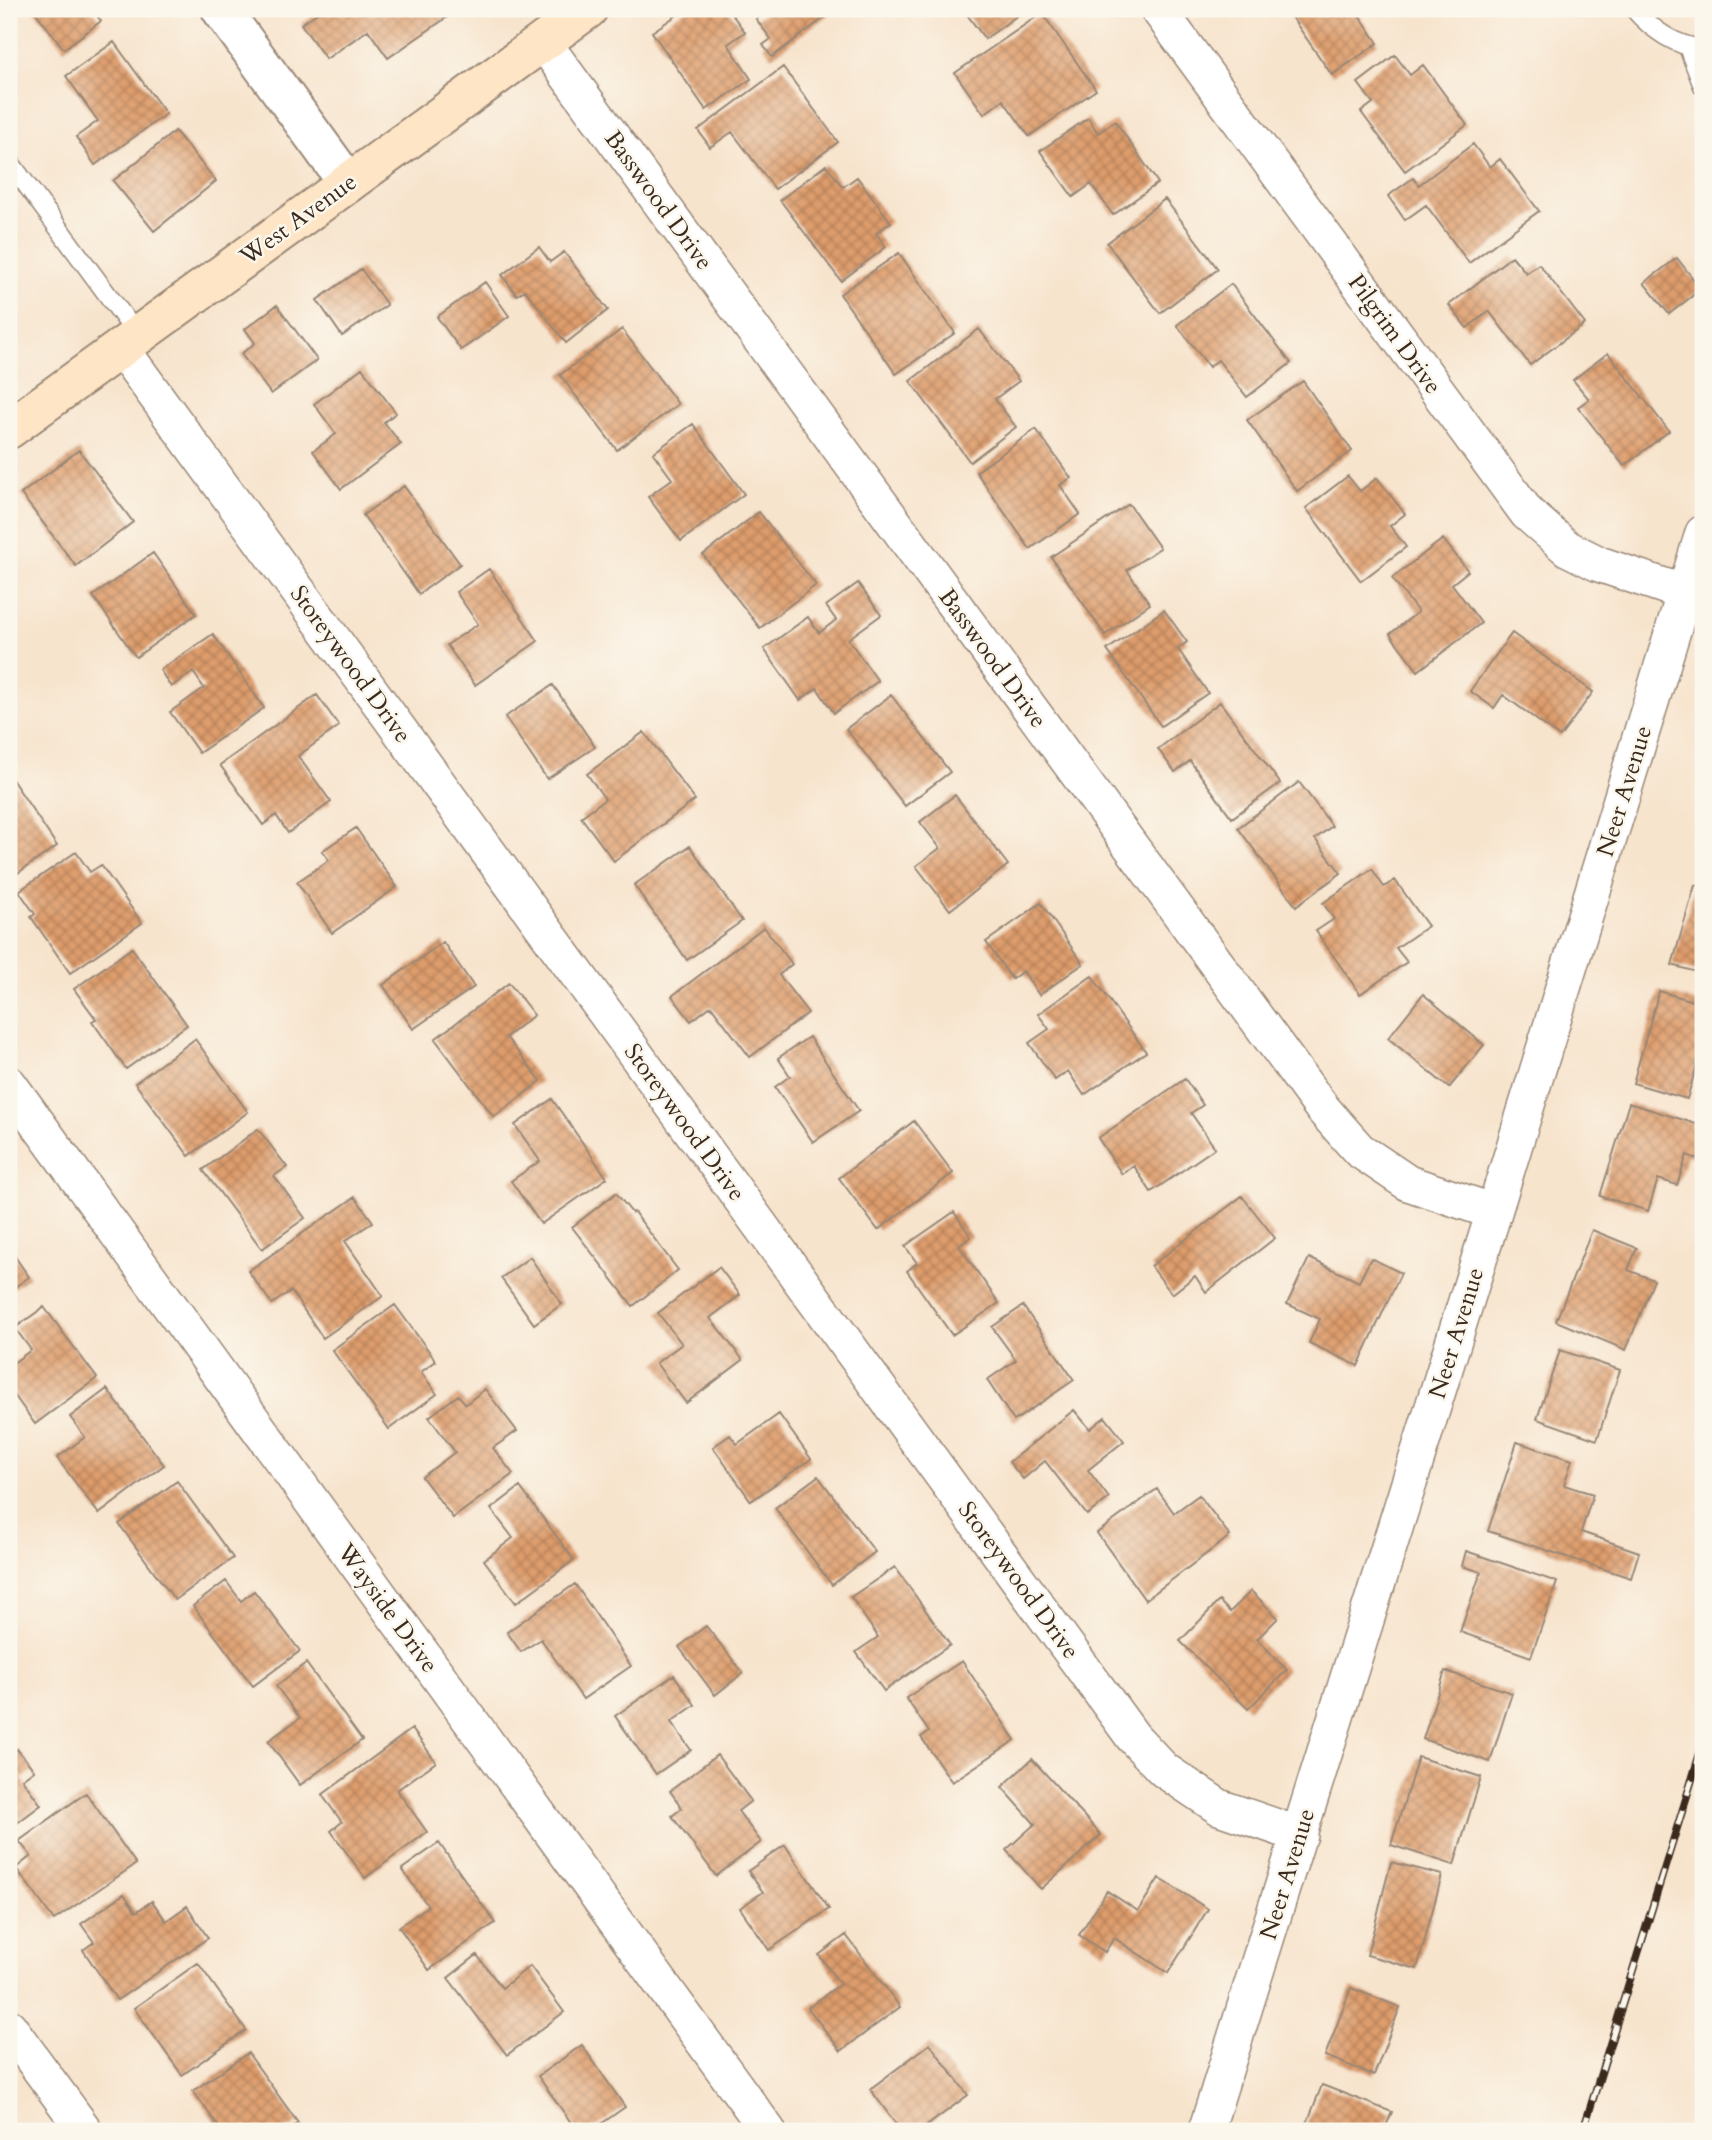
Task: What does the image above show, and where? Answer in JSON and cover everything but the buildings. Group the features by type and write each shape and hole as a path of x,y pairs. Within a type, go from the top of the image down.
{"main road":[{"name":"West Avenue","path":"9,429 588,9"}],"street":[{"path":"221,9 348,183"},
{"name":"Pilgrim Drive","path":"1158,9 1527,513 1567,548 1599,564 1685,593"},
{"name":"Basswood Drive","path":"543,42 1322,1108 1359,1150 1408,1183 1494,1212"},
{"name":"Storeywood Drive","path":"130,342 1133,1737 1164,1770 1219,1807 1300,1835"},
{"name":"Neer Avenue","path":"1206,2131 1703,533"},
{"name":"Wayside Drive","path":"9,1084 768,2131"},
{"path":"9,2027 85,2131"}],"lane":[{"path":"1634,9 1665,37 1695,48 1703,86"},
{"path":"9,161 130,342"}],"railway":[{"path":"1583,2131 1703,1744"}]}
